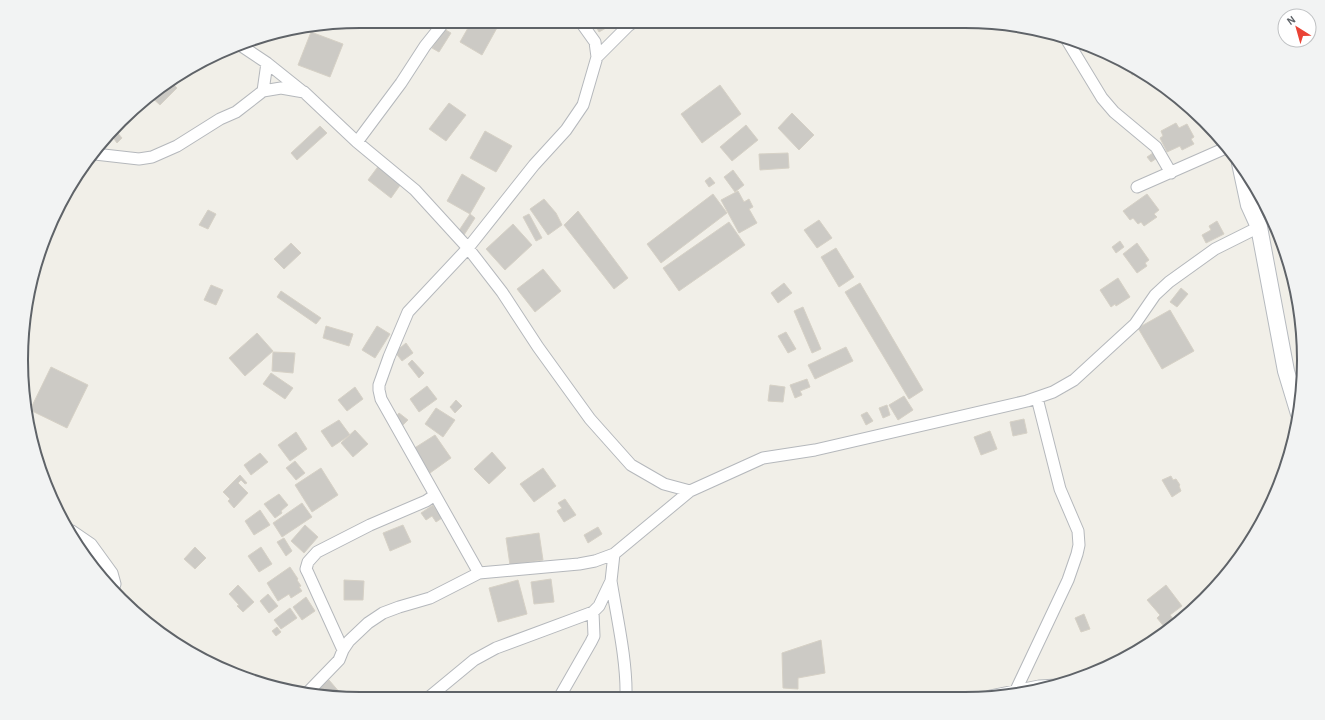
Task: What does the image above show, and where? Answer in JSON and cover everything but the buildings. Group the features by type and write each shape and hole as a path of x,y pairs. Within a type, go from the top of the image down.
{"main road":[{"path":"1256,202 1259,227 1286,371 1294,399"}],"street":[{"path":"357,142 401,83 439,28"},
{"path":"479,572 381,399 379,385 408,312 468,248 534,165 573,121 583,105 597,56 595,42 585,28"},
{"path":"597,56 626,28"},
{"path":"1069,45 1102,98 1114,112 1153,144 1171,173"},
{"path":"245,49 304,92 357,142 415,190 468,248 502,292 538,347 590,419 630,465 664,484 690,491"},
{"path":"263,91 266,63"},
{"path":"100,155 138,159 152,157 177,146 220,119 236,112 263,91 281,88 304,92"},
{"path":"1137,187 1222,150"},
{"path":"312,688 339,660 349,641 368,623 383,613 430,598 479,572 579,564 595,561 614,554 690,491 763,458 815,450 1027,401 1053,392 1074,380 1092,365 1135,324 1155,294 1169,282 1215,249 1259,227"},
{"path":"1017,688 1068,580 1077,554 1078,545 1078,531 1060,489 1038,398"},
{"path":"343,650 306,569 308,562 314,555 324,549 370,525 426,501 435,495"},
{"path":"78,535 91,544 112,573 115,584"},
{"path":"614,554 611,581 623,657 626,692"},
{"path":"436,692 482,655 496,648 594,612 599,606 611,581"},
{"path":"562,692 594,636 594,612"}]}
